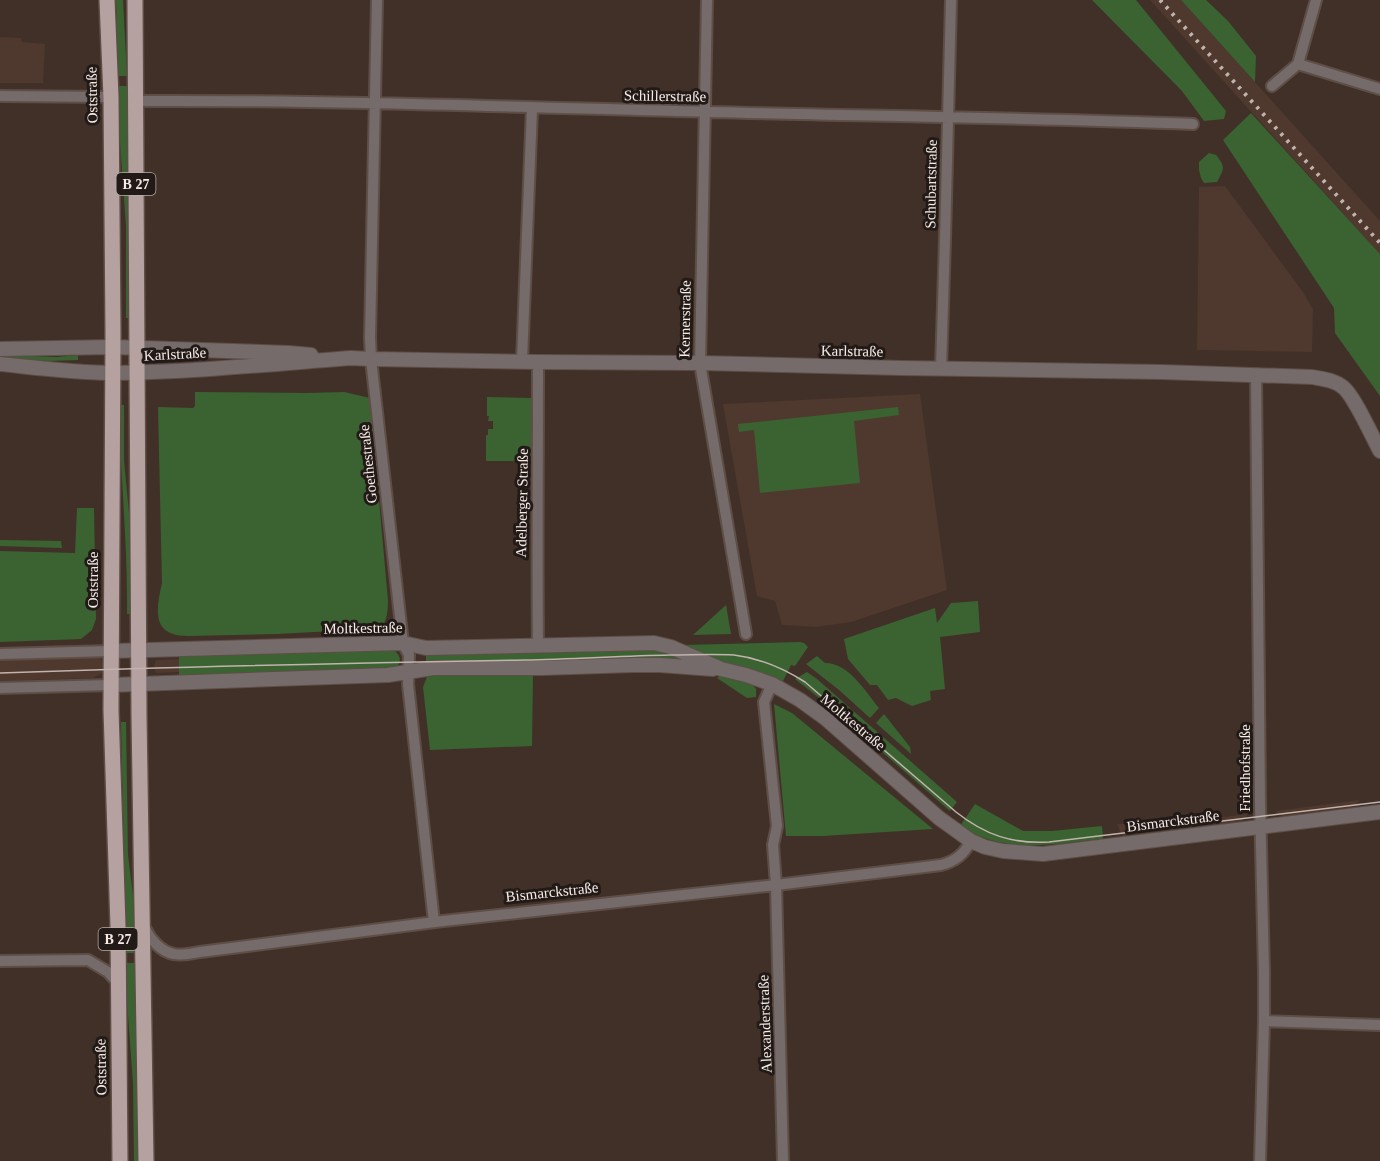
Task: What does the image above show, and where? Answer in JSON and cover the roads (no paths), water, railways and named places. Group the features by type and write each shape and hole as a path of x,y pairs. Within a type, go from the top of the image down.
{"main road":[{"name":"Oststraße","path":"107,0 111,97 113,347 111,710 120,1161"},
{"name":"B 27","path":"135,0 139,684 146,1161"}],"street":[{"name":"Goethestraße","path":"377,0 371,358 404,643 409,655 408,684 434,922"},
{"name":"Kernerstraße","path":"707,0 699,363 746,634"},
{"name":"Schubartstraße","path":"941,369 951,0"},
{"path":"1272,86 1298,64 1316,0"},
{"path":"1298,64 1380,89"},
{"path":"0,96 111,97"},
{"name":"Schillerstraße","path":"136,101 1066,119 1193,124"},
{"path":"522,361 532,108"},
{"name":"Karlstraße","path":"0,349 113,347 289,352 351,358"},
{"name":"Karlstraße","path":"0,364 112,373 371,358 1312,376 1327,379 1348,392 1380,451"},
{"name":"Adelberger Straße","path":"538,362 536,527 538,646"},
{"name":"Friedhofstraße","path":"1256,374 1264,1021 1260,1161"},
{"name":"Moltkestraße","path":"0,654 404,643 426,648 665,644 722,669 772,684 792,694 818,712 948,826"},
{"name":"Moltkestraße","path":"0,688 388,675 432,668 660,665 722,669"},
{"path":"772,684 764,702 777,826 773,845 776,885"},
{"name":"Bismarckstraße","path":"948,826 971,842 985,847 1002,851 1043,854 1380,812"},
{"name":"Bismarckstraße","path":"142,922 150,939 174,954 212,951 434,922 941,865 958,859 971,842"},
{"name":"Alexanderstraße","path":"776,885 783,1161"},
{"path":"0,961 88,960 108,972 118,983"},
{"path":"1264,1021 1380,1025"}],"tram line":[{"path":"0,673 734,655 771,664 805,682 956,812 988,832 1011,839 1049,842 1380,802"}],"railway":[{"path":"1160,0 1380,243"}]}
